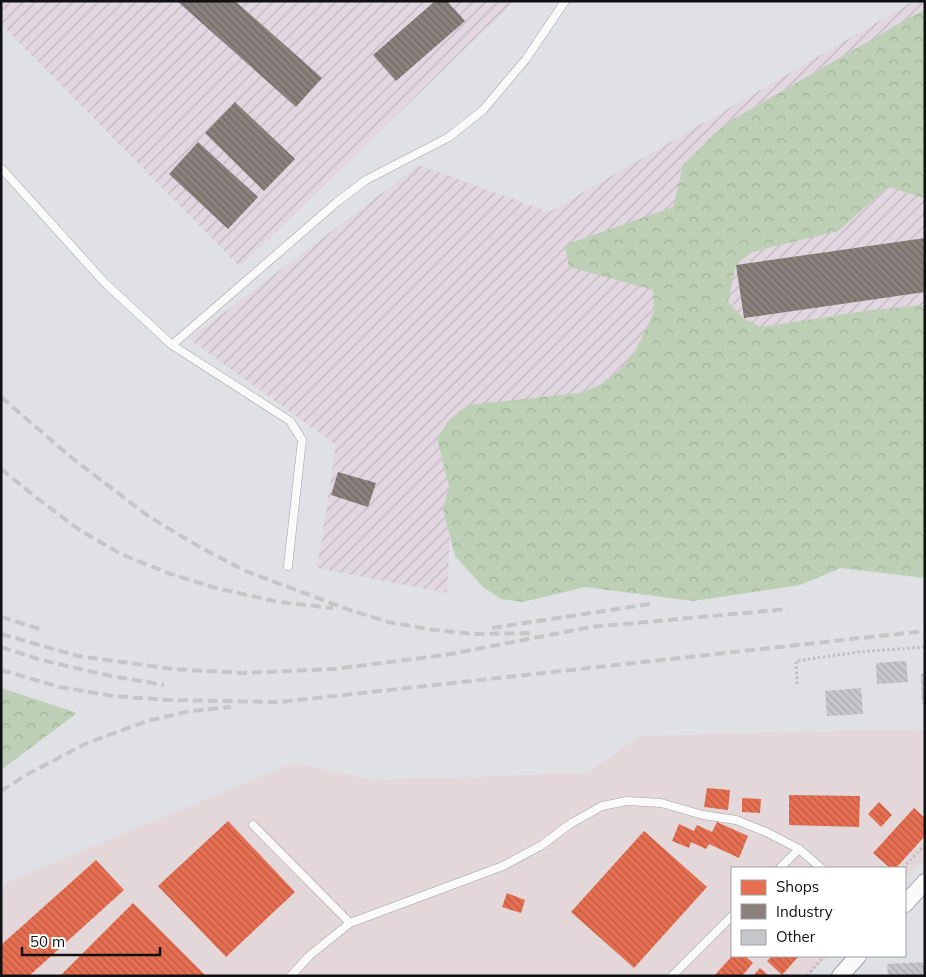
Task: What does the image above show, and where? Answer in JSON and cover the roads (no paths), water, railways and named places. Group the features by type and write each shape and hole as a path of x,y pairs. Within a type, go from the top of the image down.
{"street":[{"path":"906,903 925,882"},
{"path":"840,976 857,957"}],"lane":[{"path":"172,345 337,202 366,180 449,137 483,110 526,59 565,1"},
{"path":"1,168 105,283 172,345 290,422 302,440 288,566"},
{"path":"291,976 309,956 350,923 503,866 542,845 570,824 602,806 627,801 661,803 703,815 736,820 766,832 799,849 821,867"},
{"path":"253,825 350,923"},
{"path":"781,867 799,849"},
{"path":"672,976 731,917"}],"railway":[{"path":"1,397 72,458 148,516 245,571 388,622 434,630 476,634 531,633"},
{"path":"1,469 78,529 121,554 168,573 216,588 279,602 333,608"},
{"path":"492,628 650,604"},
{"path":"1,634 78,656 172,669 242,673 334,669 445,655 591,627 788,609"},
{"path":"1,617 43,630"},
{"path":"1,670 60,687 113,696 168,700 280,702 925,631"},
{"path":"1,647 41,660 111,676 164,685"},
{"path":"1,791 26,775 87,743 147,721 190,711 231,707"}]}
